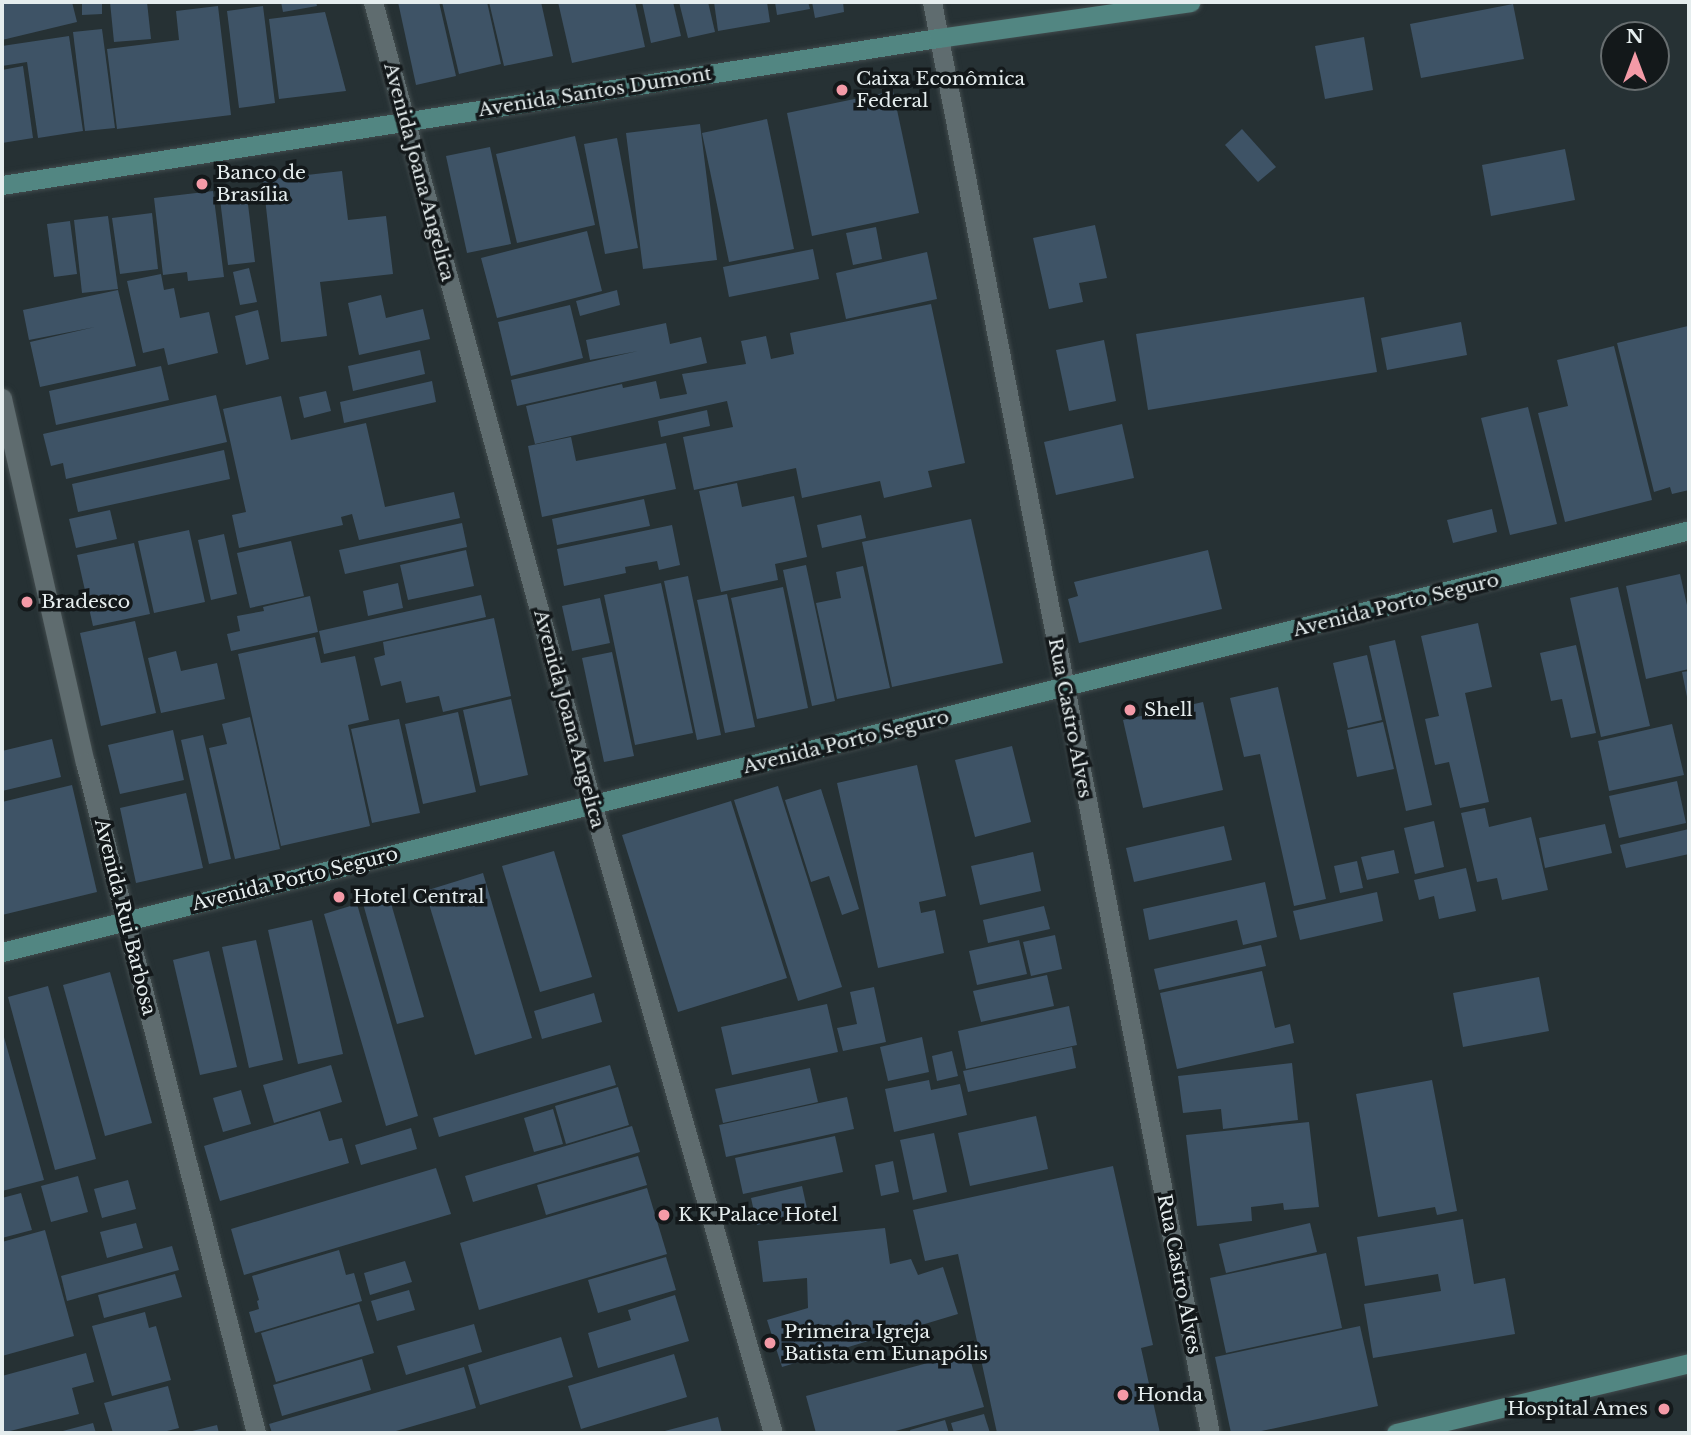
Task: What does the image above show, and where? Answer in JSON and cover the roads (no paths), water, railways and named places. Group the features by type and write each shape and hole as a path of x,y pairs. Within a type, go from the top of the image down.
{"main road":[{"name":"Avenida Santos Dumont","path":"2,185 938,38 1190,2"},
{"name":"Avenida Porto Seguro","path":"2,952 1064,689 1689,530"},
{"path":"1396,1433 1689,1363"}],"street":[{"name":"Avenida Joana Angelica","path":"373,2 592,804 773,1433"},
{"name":"Rua Castro Alves","path":"932,2 1010,391 1064,689 1210,1433"},
{"name":"Avenida Rui Barbosa","path":"2,398 85,762 256,1433"}],"place":[{"name":"Caixa Econômica Federal","path":"842,90"},
{"name":"Banco de Brasília","path":"202,184"},
{"name":"Bradesco","path":"27,602"},
{"name":"Shell","path":"1130,710"},
{"name":"Hotel Central","path":"339,897"},
{"name":"K K Palace Hotel","path":"664,1215"},
{"name":"Primeira Igreja Batista em Eunapólis","path":"770,1343"},
{"name":"Honda","path":"1123,1395"},
{"name":"Hospital Ames","path":"1664,1409"}]}
